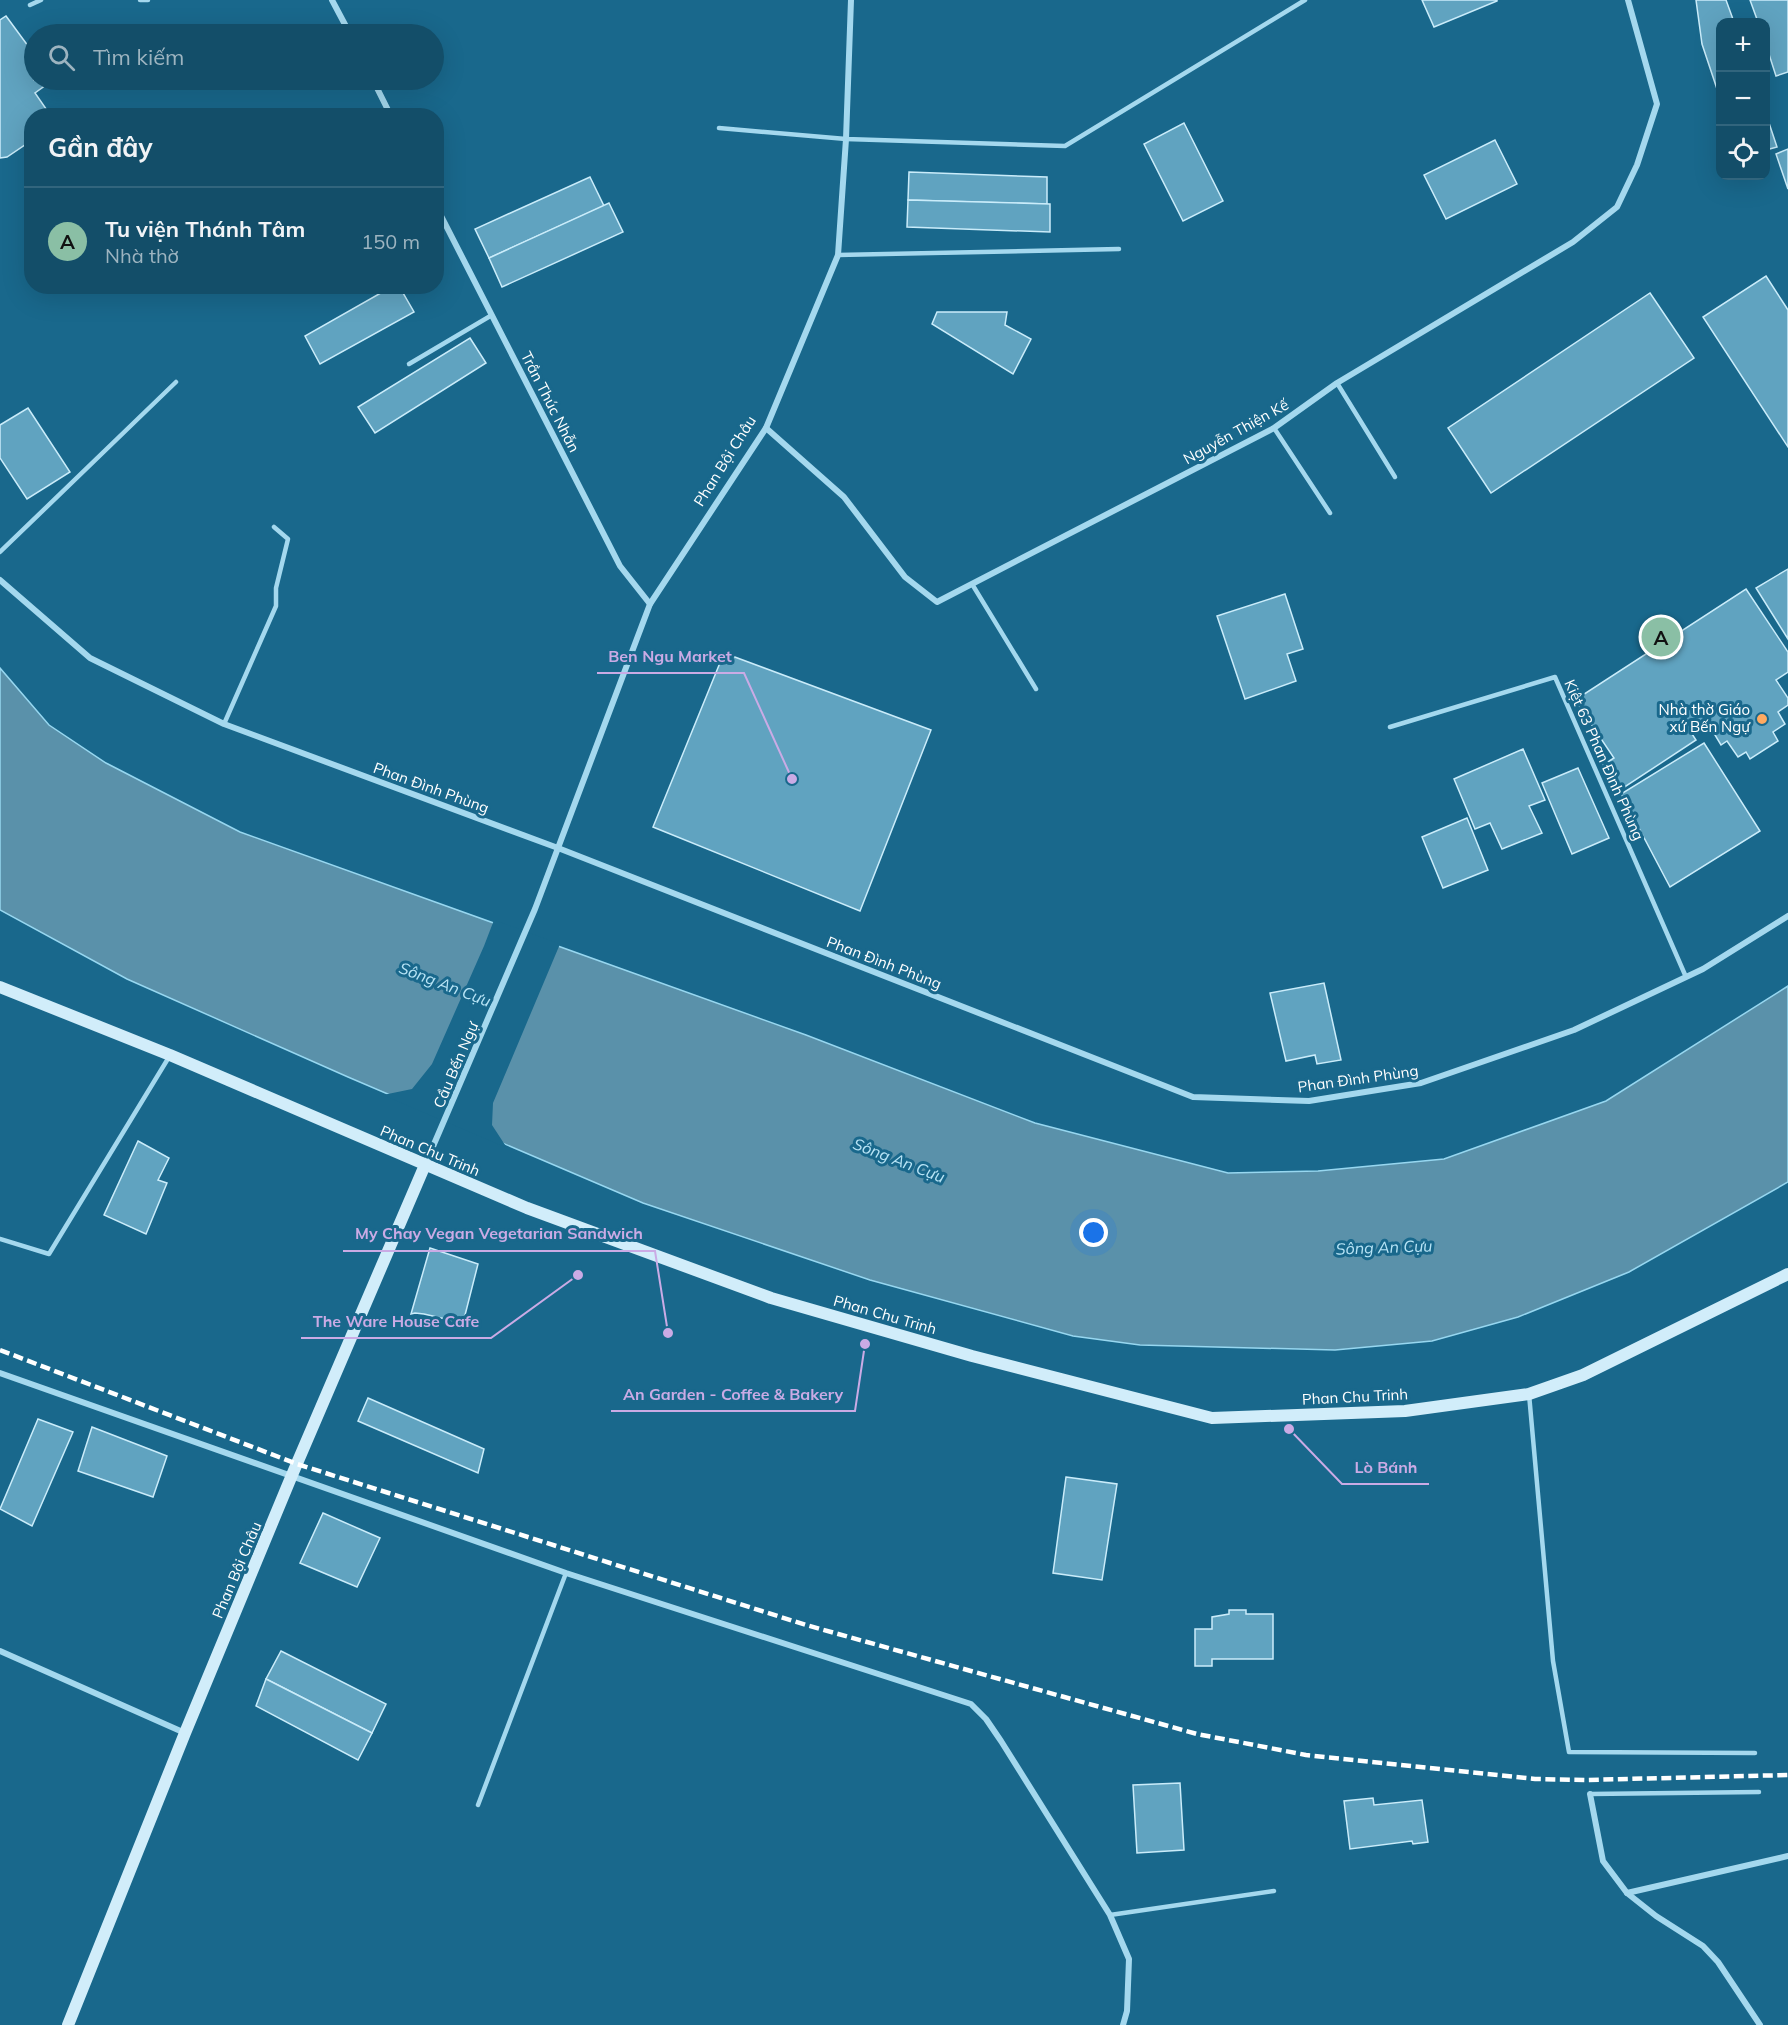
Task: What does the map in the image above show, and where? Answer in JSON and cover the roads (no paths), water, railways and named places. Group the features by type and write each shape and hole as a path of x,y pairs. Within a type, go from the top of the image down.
{"street":[{"path":"332,0 345,24"},
{"name":"Phan Bội Châu","path":"558,848 650,604 766,428 838,255 846,139 851,0"},
{"name":"Nguyễn Thiện Kế","path":"766,428 844,497 905,577 937,602 1274,428 1337,383 1573,242 1617,207 1637,165 1657,104 1628,0"},
{"path":"378,90 387,108"},
{"name":"Trần Thúc Nhẫn","path":"444,222 620,566 650,604"},
{"name":"Phan Đình Phùng","path":"0,580 90,658 224,724 558,848 1193,1097 1309,1101 1421,1083 1574,1030 1686,977 1788,916"},
{"name":"Cầu Bến Ngự","path":"441,1130 535,909 558,848"},
{"name":"Phan Chu Trinh","path":"0,987 170,1055 527,1208 771,1298 972,1356 1212,1418 1405,1411 1530,1394 1583,1375 1788,1274"},
{"name":"Phan Bội Châu","path":"68,2025 292,1475 441,1130"},
{"path":"0,1373 566,1573 971,1704 986,1719 1001,1741 1110,1915 1129,1959 1127,2011 1123,2025"},
{"path":"0,1651 185,1733"},
{"path":"1590,1794 1603,1861 1627,1893 1656,1916 1702,1946 1718,1962 1761,2025"},
{"path":"1627,1893 1788,1856"}],"lane":[{"path":"30,5 41,0"},
{"path":"140,0 148,0"},
{"path":"718,128 846,139 1065,146 1305,0"},
{"path":"838,255 1119,249"},
{"path":"409,364 492,315"},
{"path":"0,552 176,382"},
{"path":"1337,383 1395,477"},
{"path":"1274,428 1330,513"},
{"path":"224,724 276,606 276,588 288,539 274,527"},
{"path":"972,584 1036,688"},
{"name":"Kiệt 63 Phan Đình Phùng","path":"1390,727 1555,677 1686,977"},
{"path":"0,1239 49,1254 170,1055"},
{"path":"1530,1394 1553,1661 1569,1752 1755,1753"},
{"path":"478,1805 566,1573"},
{"path":"1590,1794 1759,1792"},
{"path":"1110,1915 1274,1891"}],"water":[{"name":"Sông An Cựu","path":"0,668 49,725 106,763 240,832 806,1035 1035,1123 1228,1173 1318,1171 1444,1159 1606,1101 1788,986 1788,1182 1629,1272 1518,1317 1432,1341 1335,1350 1140,1345 1073,1336 870,1280 643,1203 348,1077 127,979 0,910"}],"railway":[{"path":"0,1350 297,1464 806,1625 1197,1734 1306,1755 1535,1779 1586,1780 1788,1775"}],"place":[{"name":"Tu viện Thánh Tâm","path":"1661,637"},
{"name":"Nhà thờ Giáo xứ Bến Ngự","path":"1762,719"},
{"name":"Ben Ngu Market","path":"792,779"},
{"name":"The Ware House Cafe","path":"578,1275"},
{"name":"My Chay Vegan Vegetarian Sandwich","path":"668,1333"},
{"name":"An Garden - Coffee & Bakery","path":"865,1344"},
{"name":"Lò Bánh","path":"1289,1429"}]}
